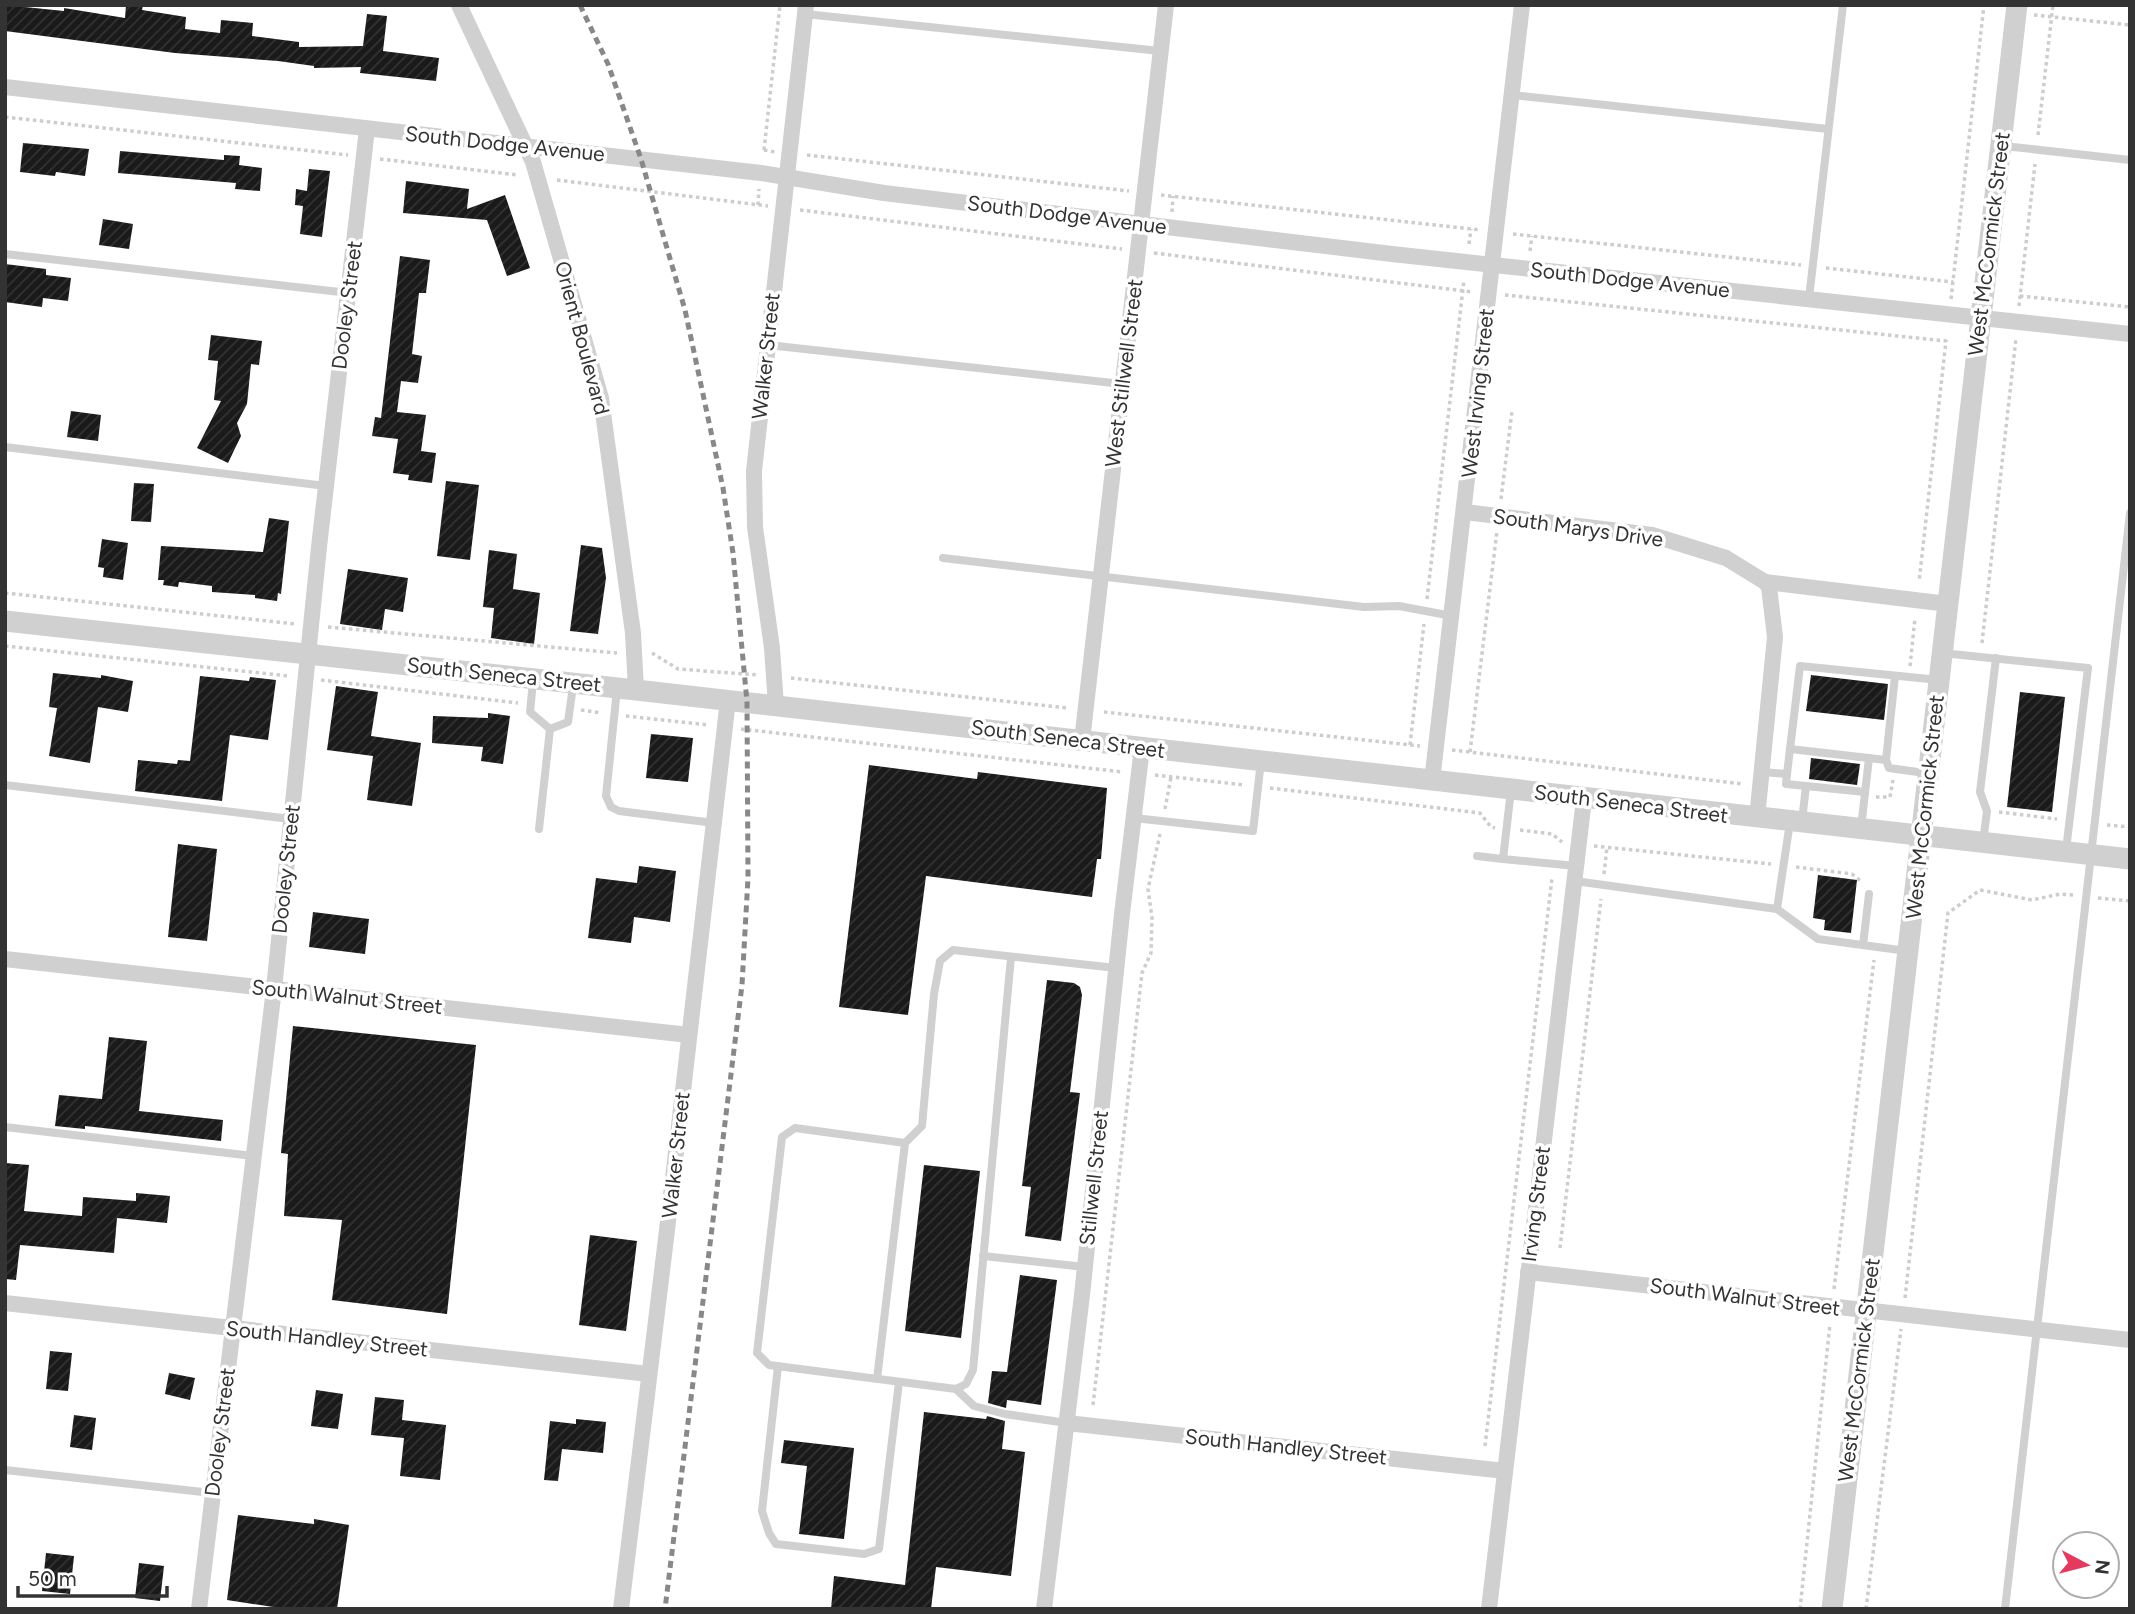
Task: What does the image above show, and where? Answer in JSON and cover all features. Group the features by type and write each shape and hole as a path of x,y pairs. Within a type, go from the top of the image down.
{"street":[{"name":"Orient Boulevard","path":"459,5 526,147 537,177 601,398 634,653 627,689"},
{"name":"West Stillwell Street","path":"1082,741 1166,5"},
{"name":"West Irving Street","path":"1432,781 1522,5"},
{"name":"Walker Street","path":"776,706 755,527 754,471 805,9"},
{"name":"West McCormick Street","path":"1832,1609 2016,9"},
{"name":"South Dodge Avenue","path":"5,87 761,173 884,193 1466,262 2130,334"},
{"name":"Dooley Street","path":"199,1609 274,989 305,678 368,129"},
{"name":"South Marys Drive","path":"1465,512 1652,535 1726,558 1765,582 1948,604"},
{"path":"1757,818 1775,637 1769,587 1765,582"},
{"name":"South Seneca Street","path":"5,621 533,678 2130,859"},
{"name":"Walker Street","path":"621,1609 728,700"},
{"name":"Stillwell Street","path":"1044,1609 1142,748"},
{"name":"Irving Street","path":"1489,1609 1584,799"},
{"name":"South Walnut Street","path":"5,959 689,1035"},
{"name":"South Walnut Street","path":"1528,1272 2130,1340"},
{"name":"South Handley Street","path":"5,1303 649,1374"},
{"name":"South Handley Street","path":"1066,1423 1505,1471"}],"lane":[{"path":"1809,298 1843,5"},
{"path":"805,9 1160,51"},
{"path":"1512,95 1828,129"},
{"path":"2001,145 2130,160"},
{"path":"5,254 349,293"},
{"path":"768,345 1122,384"},
{"path":"5,447 326,486"},
{"path":"2005,1609 2130,513"},
{"path":"943,558 1364,607 1399,607 1452,616"},
{"path":"1942,653 2088,668 2066,852"},
{"path":"1983,843 1987,811 1980,792 1996,658"},
{"path":"1865,795 1786,784 1800,666 1939,680"},
{"path":"1895,676 1886,760 1889,768 1928,774"},
{"path":"533,678 530,712 550,729"},
{"path":"550,729 568,722 573,683"},
{"path":"627,689 615,714 606,796 611,807 620,811 714,823"},
{"path":"539,830 550,729"},
{"path":"1790,749 1886,760"},
{"path":"1861,829 1869,758"},
{"path":"1134,818 1253,831 1261,761"},
{"path":"1762,779 1787,774"},
{"path":"5,785 291,819"},
{"path":"1777,909 1783,866 1806,786"},
{"path":"1503,859 1511,790"},
{"path":"1477,856 1554,864 1602,885 1777,909 1818,939 1909,951"},
{"path":"1863,945 1869,894"},
{"path":"877,1379 905,1143 922,1126 934,994 940,961 953,950 1116,968"},
{"path":"905,1143 795,1128 782,1137 757,1353 769,1365 956,1389 966,1384 973,1370 1011,957"},
{"path":"5,1127 253,1156"},
{"path":"983,1256 1085,1267"},
{"path":"778,1366 762,1511 769,1533 776,1544 864,1554 879,1549 899,1382"},
{"path":"956,1389 974,1406 1005,1415 1066,1423"},
{"path":"5,1470 212,1493"}],"path":[{"path":"758,205 780,5"},
{"path":"1980,657 2053,5"},
{"path":"1909,677 1984,7 2130,25"},
{"path":"5,117 537,177 1462,290 1946,341"},
{"path":"764,150 1952,282"},
{"path":"1410,745 1471,229"},
{"path":"2020,296 2130,307"},
{"path":"1470,752 1512,411"},
{"path":"5,593 595,653 653,653 678,669 774,676 1470,752 1762,779"},
{"path":"5,646 530,704"},
{"path":"570,709 1480,813 1491,827 1552,834 1563,842 1852,874 1863,883"},
{"path":"1865,795 1889,797 1896,769"},
{"path":"1093,1405 1142,973 1151,953 1152,918 1148,889 1171,777"},
{"path":"1987,811 2070,820"},
{"path":"2096,823 2130,827"},
{"path":"1486,1446 1557,838"},
{"path":"1560,1248 1607,847"},
{"path":"1866,1609 1903,1315 1948,913 1980,890 2032,900 2060,894 2130,901"},
{"path":"1800,1609 1832,1307 1876,947"}],"building":[{"path":"5,5 64,11 64,8 125,18 126,5 143,5 142,10 186,17 185,29 220,33 221,20 253,23 252,36 299,42 299,47 363,46 367,14 387,16 383,51 439,58 436,81 360,73 361,67 314,68 278,61 175,53 5,31"},
{"path":"23,143 89,149 85,176 56,172 55,176 20,172"},
{"path":"120,151 224,160 224,155 240,156 239,165 262,168 260,191 235,189 236,183 118,173"},
{"path":"309,169 330,171 322,237 300,234 303,206 295,205 296,189 307,191"},
{"path":"406,181 469,189 467,209 505,195 530,268 507,276 487,220 403,213"},
{"path":"103,219 133,224 129,249 99,245"},
{"path":"400,256 430,260 426,293 419,293 412,354 422,356 418,383 401,381 397,412 426,415 421,451 436,453 432,483 408,480 409,475 393,473 398,439 372,436 375,417 381,418"},
{"path":"5,264 46,269 46,275 71,278 68,301 43,298 42,307 5,302"},
{"path":"211,335 262,341 259,365 251,364 247,404 237,423 241,436 228,463 197,448 221,401 214,400 218,361 208,360"},
{"path":"71,411 101,415 98,441 67,437"},
{"path":"446,481 479,485 470,560 437,556"},
{"path":"134,483 154,484 151,522 131,521"},
{"path":"269,518 289,521 281,594 278,593 277,601 255,598 255,595 212,592 212,586 179,582 178,587 163,585 164,580 158,580 161,546 263,552"},
{"path":"102,539 128,543 123,580 103,577 104,568 98,567"},
{"path":"581,545 602,548 606,578 598,634 570,631"},
{"path":"489,550 517,554 513,589 540,593 534,644 491,638 494,608 483,607"},
{"path":"348,569 408,578 403,612 385,609 382,630 340,624"},
{"path":"53,673 101,678 101,675 133,681 128,712 98,707 90,763 49,756 57,708 49,707"},
{"path":"1811,675 1888,684 1884,720 1806,711"},
{"path":"200,676 249,681 250,677 276,680 268,740 230,735 222,801 135,791 138,760 177,764 178,760 190,761"},
{"path":"336,686 378,692 371,736 421,743 412,806 367,800 373,756 327,750"},
{"path":"2020,692 2065,697 2052,812 2007,807"},
{"path":"488,713 510,716 503,764 481,761 483,747 432,743 433,716 488,718"},
{"path":"651,734 693,738 688,782 646,778"},
{"path":"1811,758 1860,764 1857,785 1809,779"},
{"path":"869,765 977,779 978,772 1107,788 1101,859 1097,859 1092,897 926,876 908,1015 839,1007"},
{"path":"178,844 217,849 207,941 168,937"},
{"path":"639,866 676,871 670,922 634,917 631,943 588,938 596,878 637,883"},
{"path":"1818,875 1857,880 1851,933 1824,930 1825,920 1813,918"},
{"path":"313,912 369,919 365,954 309,947"},
{"path":"1047,980 1074,983 1080,987 1082,995 1070,1092 1080,1093 1061,1241 1025,1236 1031,1187 1022,1186"},
{"path":"293,1026 476,1045 447,1314 332,1300 342,1220 284,1216 288,1154 281,1153"},
{"path":"109,1037 147,1041 139,1111 223,1120 221,1141 85,1126 85,1129 55,1126 59,1095 102,1099"},
{"path":"5,1163 29,1165 24,1211 82,1216 83,1197 136,1201 136,1193 170,1196 167,1223 117,1218 114,1253 20,1245 16,1280 5,1279"},
{"path":"924,1165 980,1171 961,1338 905,1331"},
{"path":"590,1235 637,1241 626,1331 579,1325"},
{"path":"1020,1275 1057,1280 1041,1405 1007,1400 1006,1408 988,1403 992,1371 1007,1372"},
{"path":"50,1351 72,1353 68,1391 46,1389"},
{"path":"169,1373 195,1378 190,1400 165,1394"},
{"path":"316,1390 343,1394 338,1429 311,1426"},
{"path":"375,1397 404,1400 402,1420 446,1425 440,1480 400,1476 404,1438 371,1435"},
{"path":"924,1412 986,1419 987,1416 1005,1421 1002,1449 1025,1452 1011,1576 936,1567 931,1609 831,1609 834,1576 905,1585"},
{"path":"74,1415 96,1418 92,1450 70,1447"},
{"path":"576,1419 606,1422 603,1453 562,1449 558,1481 544,1480 550,1421 576,1424"},
{"path":"784,1440 854,1448 844,1539 799,1534 807,1466 781,1463"},
{"path":"238,1515 314,1524 314,1519 349,1525 337,1609 286,1609 227,1600"},
{"path":"46,1553 74,1556 70,1594 42,1591"},
{"path":"139,1563 164,1566 160,1601 135,1598"}],"railway":[{"path":"580,5 608,64 641,159 685,310 723,488 733,553 747,702 748,878 742,985 665,1609"}]}
